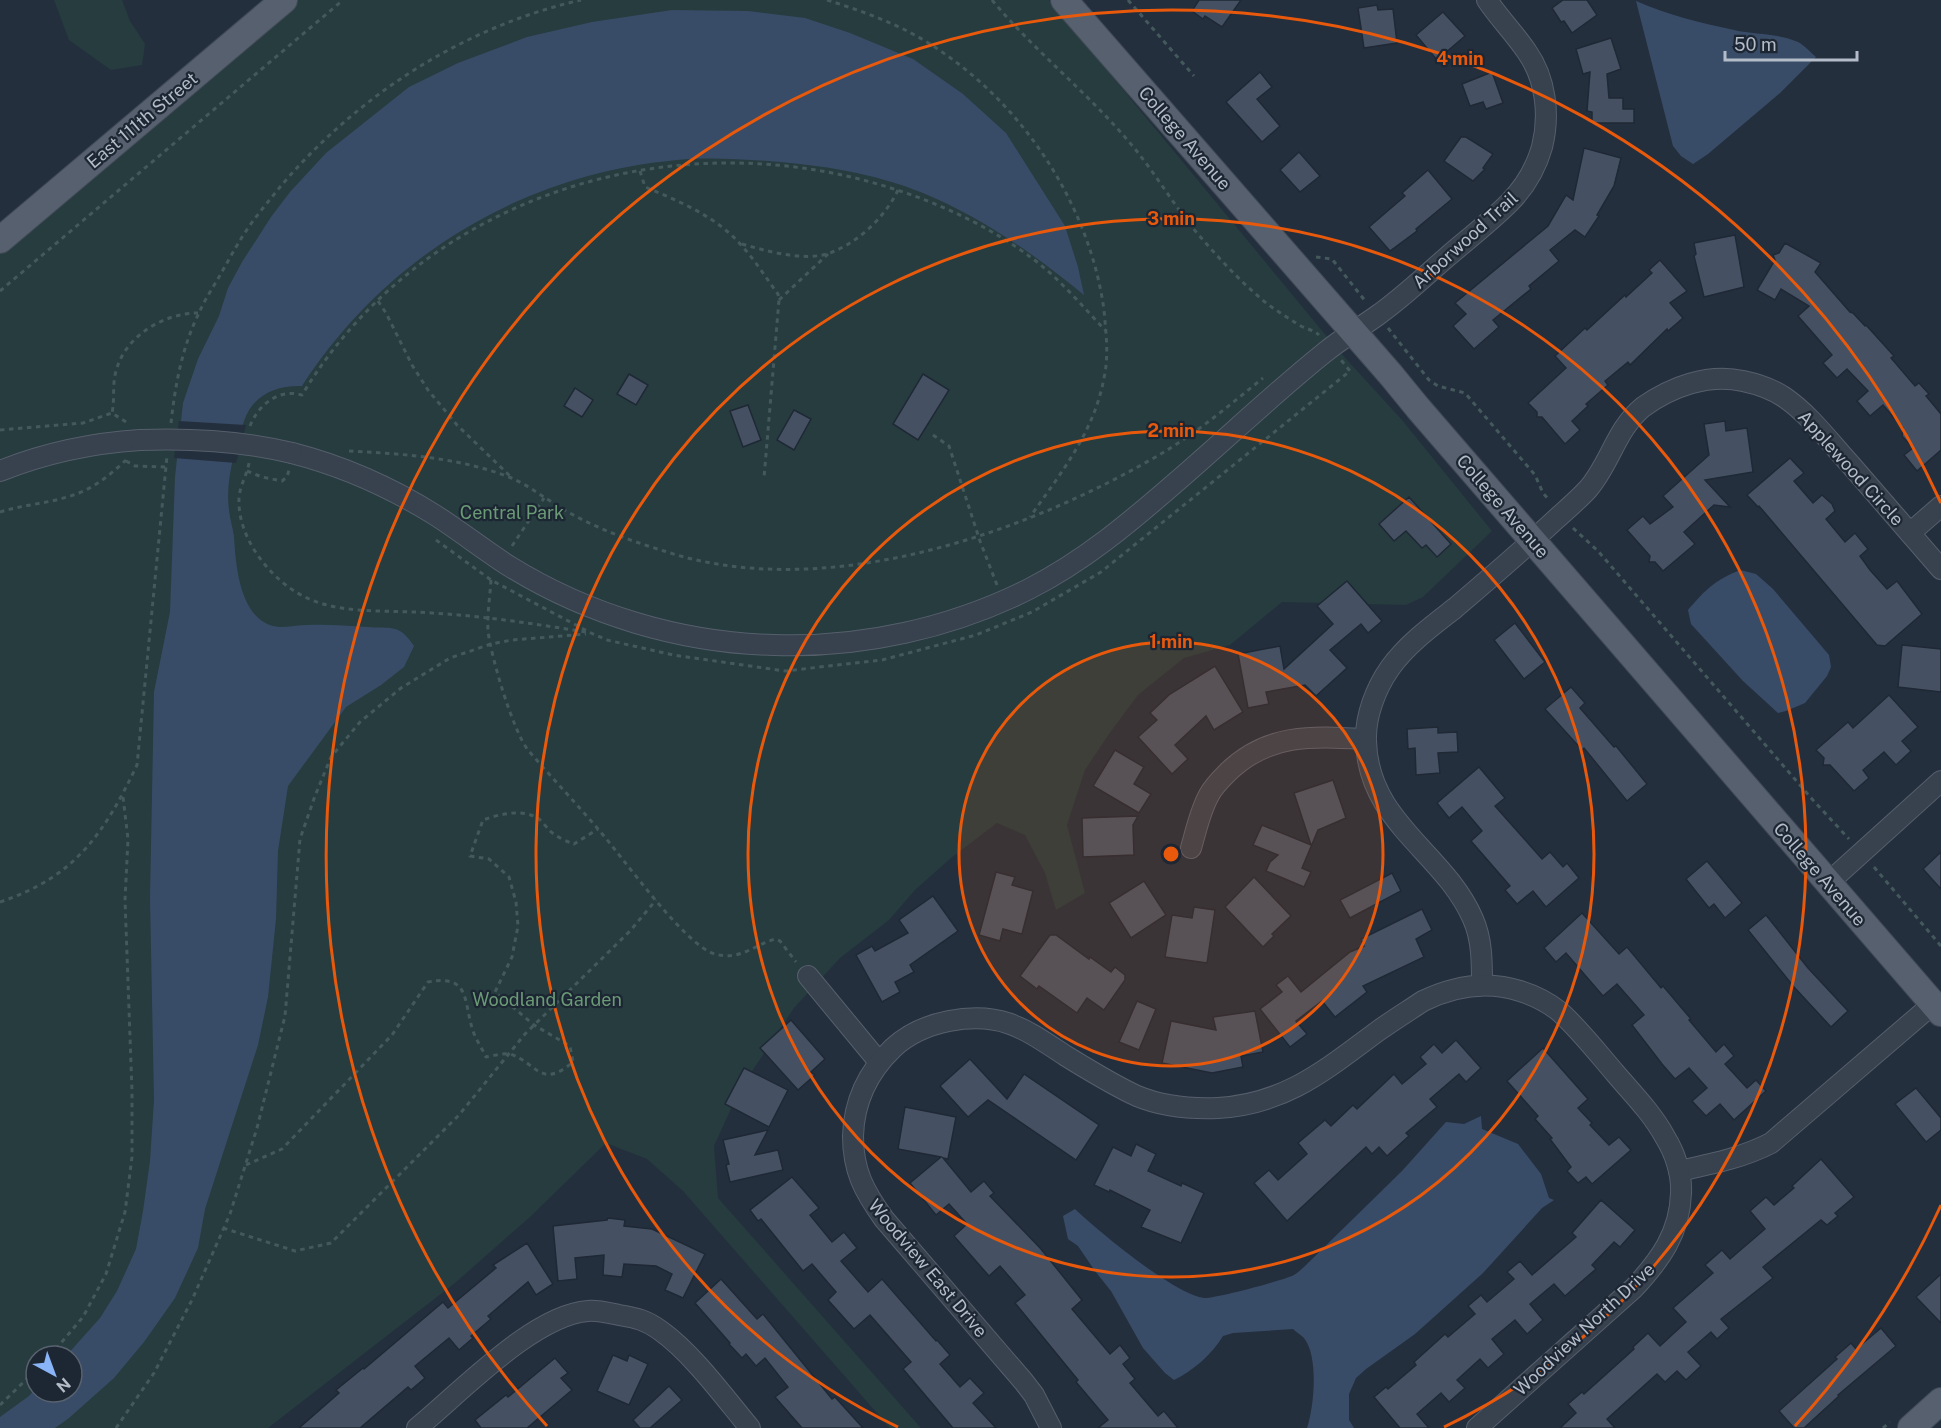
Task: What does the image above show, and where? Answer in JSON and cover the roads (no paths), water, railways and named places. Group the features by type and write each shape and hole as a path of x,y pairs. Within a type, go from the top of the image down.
{"main road":[{"name":"East 111th Street","path":"0,240 284,0"},
{"name":"College Avenue","path":"1064,0 1937,1008"},
{"path":"1911,1428 1941,1401"}],"street":[{"name":"Arborwood Trail","path":"0,471 137,433 181,439 222,441 291,461 356,473 392,490 437,516 501,561 560,593 615,616 686,635 750,644 827,644 891,636 946,622 1003,600 1057,573 1112,537 1323,353 1377,315 1510,202 1531,175 1538,159 1546,115 1545,99 1542,83 1529,54 1487,0"},
{"name":"Applewood Circle","path":"1365,739 1370,710 1379,686 1403,652 1533,541 1587,490 1599,475 1628,421 1642,408 1679,387 1700,381 1732,380 1764,387 1781,394 1809,417 1941,570"},
{"path":"1910,533 1941,506"},
{"path":"1191,848 1209,795 1234,765 1251,753 1289,739 1327,737 1365,739 1375,787 1383,802 1454,887 1473,919 1481,951 1482,984"},
{"path":"1828,883 1941,781"},
{"path":"808,976 879,1062"},
{"name":"Woodview East Drive","path":"1052,1428 1024,1382 884,1219 865,1192 855,1161 855,1115 870,1074 879,1062 897,1045 917,1032 938,1023 966,1018 1000,1020 1032,1033 1139,1097 1167,1104 1201,1108 1246,1105 1271,1099 1312,1079 1423,1001 1441,992 1482,984"},
{"name":"Woodview North Drive","path":"1477,1428 1634,1288 1656,1264 1669,1244 1678,1218 1681,1192 1679,1171 1658,1124 1588,1041 1559,1011 1521,991 1482,984"},
{"path":"1679,1171 1752,1153 1771,1143 1937,1008"},
{"path":"423,1426 509,1349 539,1327 567,1315 589,1310 643,1319 663,1332 684,1351 750,1428"}],"water":[{"path":"1636,1 1697,21 1742,32 1790,39 1800,43 1816,57 1780,93 1693,164 1681,156 1673,146"},
{"path":"672,10 748,11 805,18 850,33 913,59 963,94 1006,133 1065,226 1084,295 1027,251 987,225 923,193 886,180 847,171 768,161 677,160 620,168 565,183 513,203 463,230 417,261 374,298 336,340 302,386 283,387 267,393 253,404 237,442 228,488 236,563 248,605 256,616 267,624 280,627 323,625 388,628 399,630 414,646 404,667 346,707 288,786 278,851 276,919 268,997 258,1045 205,1209 198,1248 175,1298 144,1342 114,1378 69,1418 55,1428 0,1428 0,1417 24,1400 24,1404 84,1404 84,1344 77,1344 100,1318 117,1291 136,1249 150,1161 154,1100 150,898 154,692 170,612 175,477 183,403 198,359 219,316 228,288 242,262 290,192 326,153 409,87 458,63 527,37 592,22"},
{"path":"1740,570 1756,574 1773,589 1829,655 1831,667 1827,676 1805,703 1786,711 1778,713 1743,681 1691,624 1688,610 1694,603 1717,582"},
{"path":"1481,1116 1482,1129 1518,1144 1541,1174 1549,1198 1554,1200 1542,1208 1483,1273 1415,1334 1356,1378 1349,1394 1349,1420 1354,1428 1307,1428 1312,1408 1314,1382 1312,1357 1304,1338 1293,1329 1233,1333 1223,1336 1202,1361 1174,1380 1143,1348 1111,1291 1078,1246 1068,1239 1063,1216 1075,1209 1118,1246 1156,1274 1174,1286 1204,1298 1278,1281 1294,1275 1303,1268 1402,1171 1446,1122 1464,1124"}],"park label":[{"name":"Central Park","path":"512,512"},
{"name":"Woodland Garden","path":"547,999"}]}
